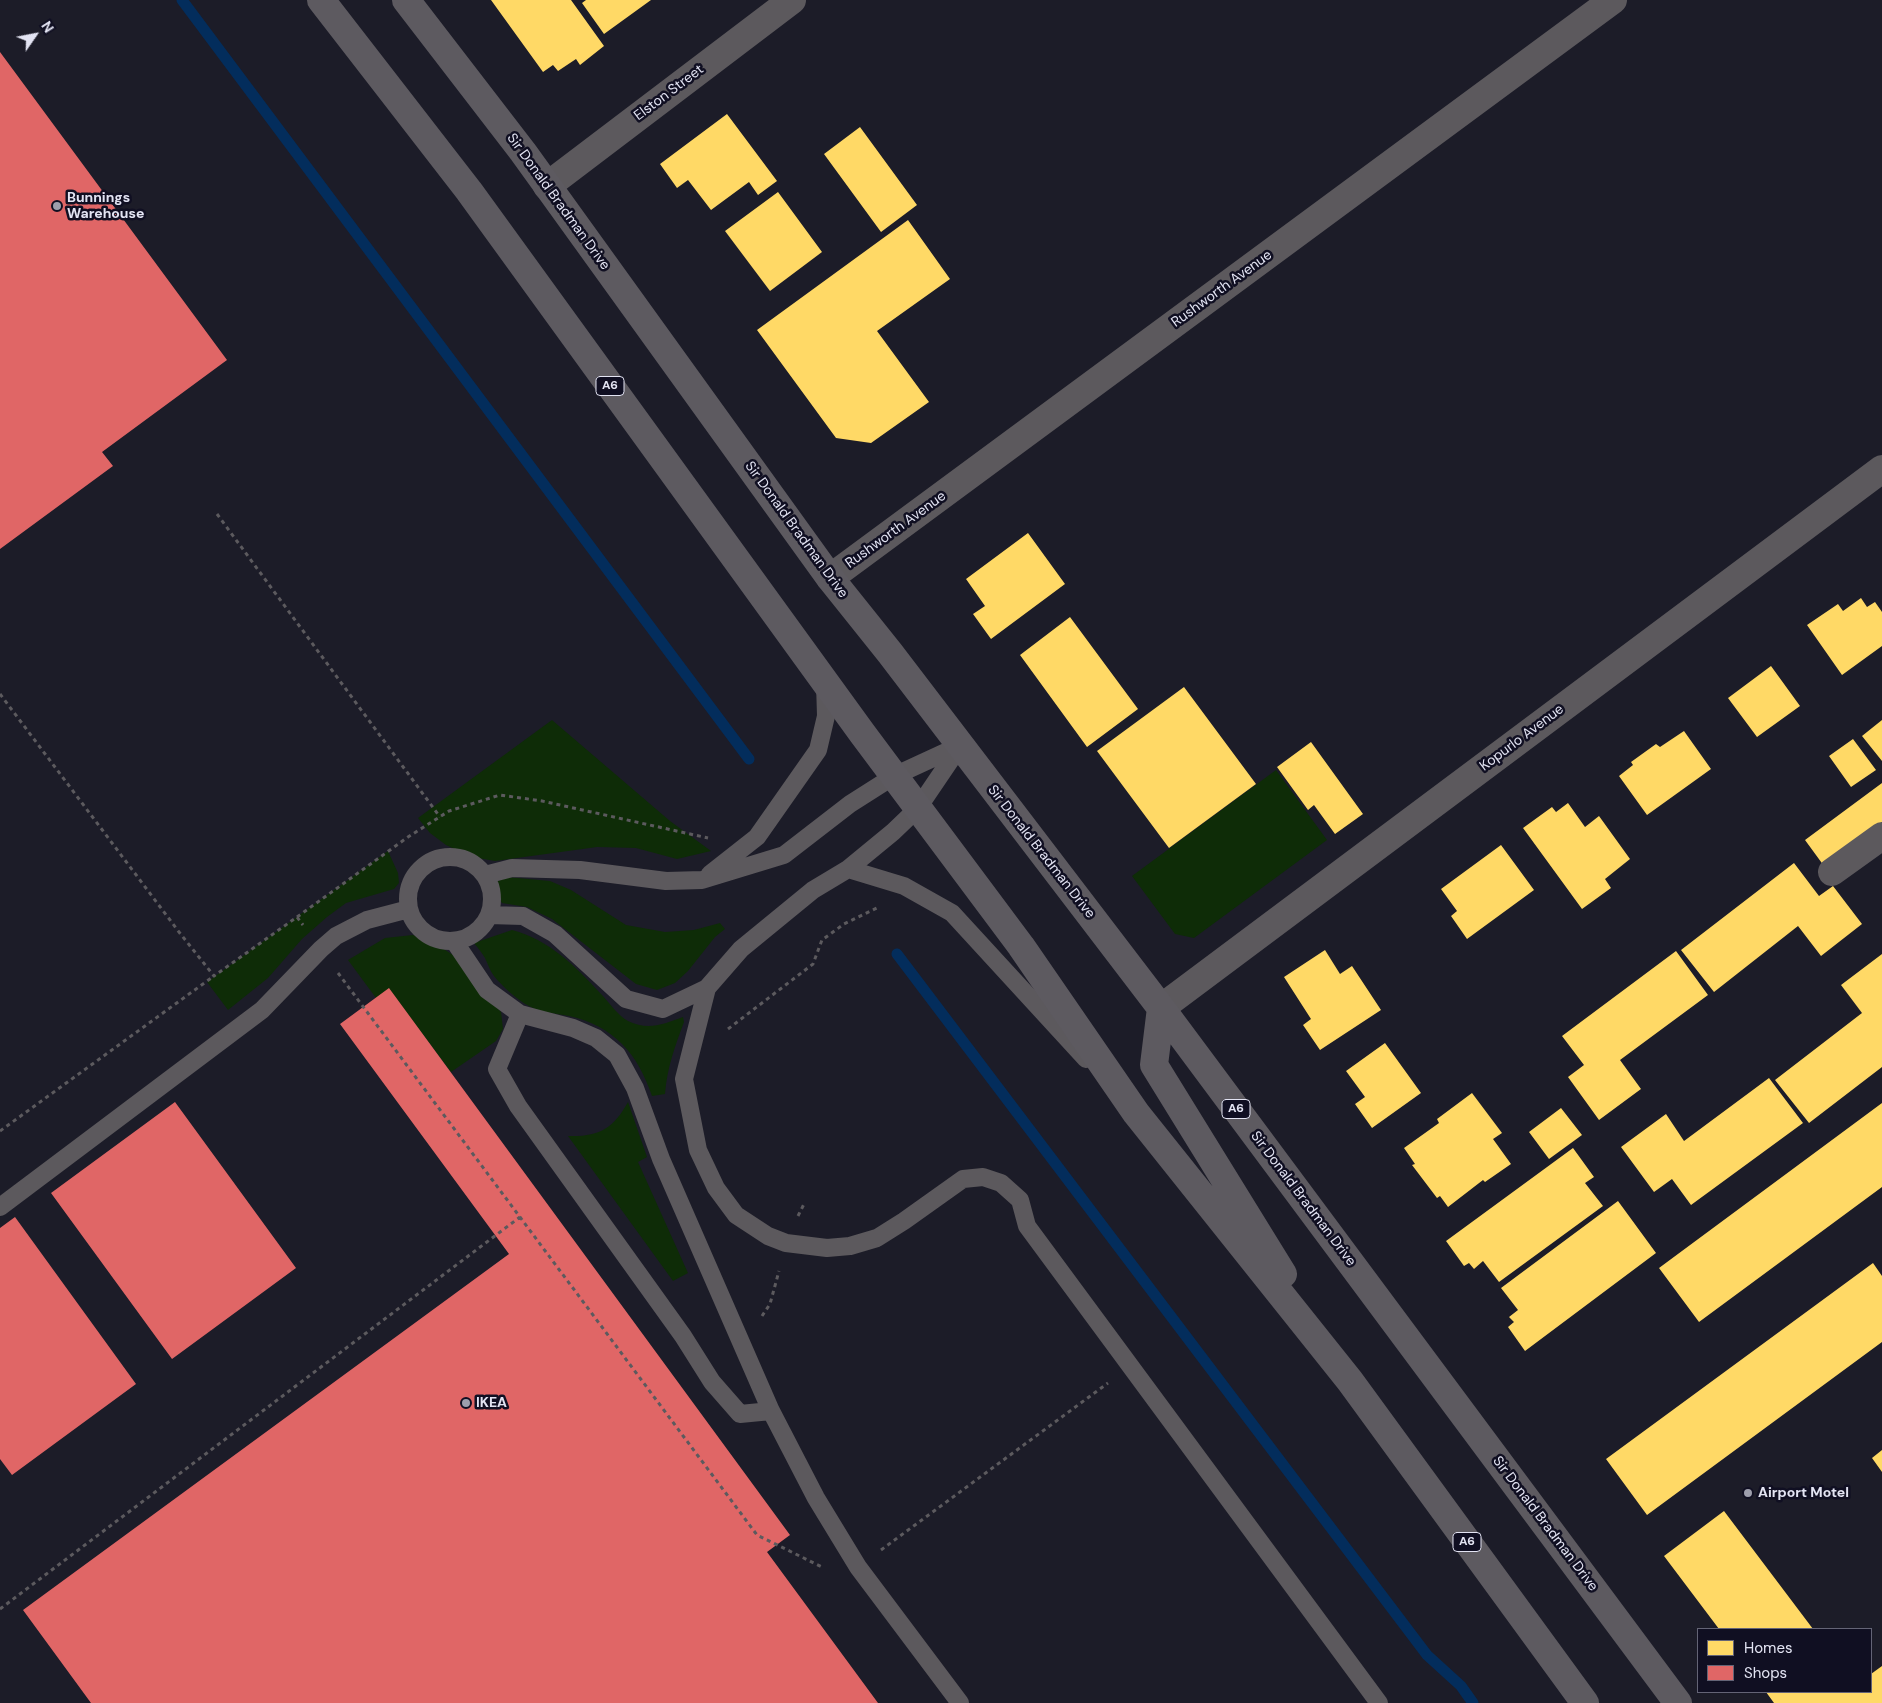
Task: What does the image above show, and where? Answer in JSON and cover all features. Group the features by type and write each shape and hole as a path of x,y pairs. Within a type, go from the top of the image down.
{"main road":[{"name":"A6","path":"321,0 468,191 825,682 1021,946 1136,1113 1350,1381 1585,1703"},
{"name":"Sir Donald Bradman Drive","path":"406,0 523,152 830,578 890,653 1161,1008 1678,1703"},
{"path":"1161,1008 1154,1065 1350,1381"}],"street":[{"name":"Elston Street","path":"547,186 792,0"},
{"name":"Rushworth Avenue","path":"830,578 1613,0"},
{"name":"Kopurlo Avenue","path":"1161,1008 1882,469"},
{"path":"1832,872 1882,836"}],"lane":[{"path":"702,880 757,837 818,750 826,716 825,682"},
{"path":"485,875 512,868 580,870 666,882 702,880 784,855 850,804 894,776 960,746"},
{"path":"488,915 523,916 555,934 626,999 663,1009 707,988 741,948 813,890 848,869 893,832 918,808 960,746"},
{"path":"443,857 458,857 471,862 485,875 493,896 491,910 486,922 476,933 464,939 454,941 436,939 424,932 415,922 409,909 408,896 412,882 419,870 430,862 443,857"},
{"path":"848,869 904,886 952,913 1136,1113"},
{"path":"0,1207 262,1010 336,936 367,920 409,909"},
{"path":"454,941 487,990 520,1014 573,1028 596,1038 617,1055 635,1088 661,1159 771,1411 816,1498 858,1566 960,1703"},
{"path":"707,988 684,1080 698,1150 716,1188 736,1215 768,1236 786,1243 828,1248 850,1246 877,1238 963,1179 983,1177 1001,1183 1020,1200 1028,1226 1379,1703"},
{"path":"520,1014 497,1069 518,1106 683,1336 712,1382 740,1414 771,1411"}],"path":[{"path":"217,514 440,818"},
{"path":"0,694 214,976"},
{"path":"0,1131 408,837 449,811 500,795 542,801 717,840"},
{"path":"723,1033 813,964 822,940 844,924 880,907"},
{"path":"297,917 756,1535 843,1577 1131,1366"},
{"path":"739,1338 757,1325 770,1304 786,1243 804,1204"},
{"path":"791,1214 798,1216"},
{"path":"0,1609 520,1217"}],"green space":[{"path":"552,720 670,821 711,851 677,859 636,848 597,847 495,861 472,857 446,845 430,833 418,818"},
{"path":"1276,770 1327,840 1194,938 1175,934 1132,876"},
{"path":"388,851 398,873 399,883 394,889 346,903 302,939 268,978 228,1010 207,982"},
{"path":"507,877 550,881 571,890 626,925 665,932 694,930 720,923 725,929 715,937 688,971 675,983 657,990 636,984 552,919 527,907 502,903 498,895 497,884 498,881"},
{"path":"512,930 538,940 561,955 624,1019 642,1026 649,1026 663,1024 683,1017 684,1022 670,1066 665,1094 652,1096 639,1067 631,1055 611,1035 585,1021 534,1008 519,1000 501,984 474,943"},
{"path":"413,935 442,948 461,960 489,999 501,1012 503,1029 496,1041 451,1072 389,989 376,998 348,960 385,938"},
{"path":"628,1102 647,1157 638,1162 688,1273 673,1281 568,1136 588,1135 604,1130 617,1119"}],"building: Homes":[{"path":"491,0 571,0 604,46 580,65 576,59 558,71 553,65 543,72"},
{"path":"586,0 651,0 604,34 582,3"},
{"path":"727,114 777,181 758,195 749,182 711,210 688,180 677,188 660,164"},
{"path":"860,127 917,205 881,232 824,154"},
{"path":"778,192 822,252 770,291 725,231"},
{"path":"908,220 950,279 877,331 929,402 871,443 836,438 757,330"},
{"path":"1028,533 1065,584 991,639 973,614 985,606 966,579"},
{"path":"1861,598 1867,607 1875,602 1882,612 1882,646 1842,675 1807,625 1838,604 1843,611"},
{"path":"1070,617 1138,709 1087,747 1020,655"},
{"path":"1771,666 1800,706 1757,737 1728,698"},
{"path":"1184,687 1256,784 1169,848 1097,751"},
{"path":"1882,720 1882,761 1862,736"},
{"path":"1684,731 1711,769 1647,815 1619,776 1633,765 1631,762 1656,744 1660,747"},
{"path":"1853,739 1876,770 1851,787 1829,756"},
{"path":"1311,742 1363,814 1335,834 1314,805 1308,810 1277,767"},
{"path":"1882,783 1882,822 1824,866 1805,840"},
{"path":"1568,803 1585,827 1599,816 1630,859 1605,879 1611,888 1582,909 1523,828 1552,807 1556,812"},
{"path":"1501,845 1534,890 1467,939 1451,916 1457,911 1441,889"},
{"path":"1794,863 1819,896 1833,886 1862,924 1821,956 1798,926 1714,992 1681,950"},
{"path":"1325,950 1340,974 1352,966 1381,1010 1320,1050 1303,1025 1311,1019 1284,977"},
{"path":"1676,951 1708,995 1620,1060 1641,1089 1599,1120 1568,1077 1584,1065 1562,1036"},
{"path":"1882,954 1882,1067 1809,1123 1775,1080 1862,1013 1841,985"},
{"path":"1385,1043 1421,1093 1372,1128 1355,1104 1365,1097 1346,1071"},
{"path":"1769,1078 1803,1123 1691,1205 1672,1179 1654,1192 1621,1147 1666,1114 1684,1141"},
{"path":"1472,1093 1502,1133 1493,1139 1511,1164 1485,1182 1483,1180 1448,1207 1440,1196 1437,1198 1412,1165 1415,1164 1404,1148 1439,1123 1437,1119"},
{"path":"1882,1103 1882,1187 1699,1322 1659,1268"},
{"path":"1561,1108 1582,1135 1549,1159 1529,1132"},
{"path":"1573,1148 1594,1177 1585,1183 1603,1206 1499,1282 1483,1261 1474,1269 1469,1263 1464,1266 1446,1241"},
{"path":"1618,1201 1656,1253 1525,1351 1508,1327 1514,1322 1509,1317 1518,1310 1501,1288"},
{"path":"1873,1263 1882,1276 1882,1342 1647,1515 1606,1459"},
{"path":"1882,1450 1882,1472 1872,1458"},
{"path":"1724,1511 1812,1628 1718,1628 1664,1556"},
{"path":"1882,1666 1882,1703 1774,1703 1767,1693 1872,1693 1872,1673"}],"building: Shops":[{"name":"Bunnings Warehouse","path":"0,52 227,360 102,452 113,466 0,549"},
{"name":"IKEA","path":"389,988 790,1535 767,1552 878,1703 91,1703 23,1610 509,1254 340,1024"},
{"path":"175,1102 296,1268 172,1359 51,1193"},
{"path":"15,1217 136,1384 12,1475 0,1459 0,1228"}],"waterway":[{"path":"182,0 749,759"},
{"path":"897,954 1427,1655 1461,1686 1473,1703"}],"place":[{"name":"Bunnings Warehouse","path":"57,206"},
{"name":"IKEA","path":"466,1403"},
{"name":"Airport Motel","path":"1748,1493"}]}
